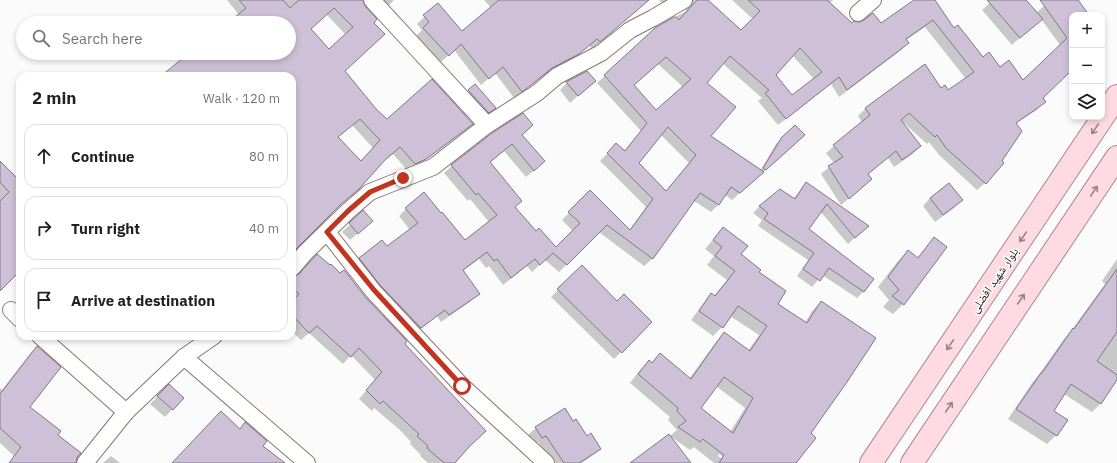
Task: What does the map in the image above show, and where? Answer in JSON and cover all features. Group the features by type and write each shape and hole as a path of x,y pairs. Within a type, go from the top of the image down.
{"main road":[{"name":"بلوار شهید افضلی","path":"871,463 1117,96"},
{"path":"912,463 1117,157"},
{"path":"904,414 930,434"}],"street":[{"path":"372,0 487,125"},
{"path":"296,263 348,211 370,192 433,167 487,125 537,93 558,76 601,53 630,30 684,0"},
{"path":"858,13 873,0"},
{"path":"327,232 374,290 462,386 546,463"},
{"path":"45,340 126,412"},
{"path":"85,463 126,412 184,357 208,340"},
{"path":"184,357 307,463"}],"building":[{"path":"239,0 283,0 290,8 299,0 363,0 365,6 377,19 374,23 385,34 345,71 377,110 387,119 432,79 473,124 426,159 415,164 400,147 385,160 359,189 341,204 296,249 296,72 166,72 180,60 296,60 296,16 236,16 246,8","holes":["334,8 353,27 329,49 311,29","360,119 380,140 361,161 338,137"]},
{"path":"499,0 649,0 600,42 597,39 579,54 552,68 522,92 503,67 489,79 461,44 449,56 423,28 429,22 423,15 438,3 462,31"},
{"path":"697,0 708,0 741,30 760,11 748,0 827,0 852,23 854,21 859,22 864,20 873,13 881,23 914,0 935,0 954,28 958,25 983,57 989,52 1000,67 1009,60 1023,80 1067,38 1040,0 1078,0 1087,12 1069,12 1069,73 1043,98 1046,102 1016,123 1022,131 1002,161 1004,163 986,184 946,148 937,135 935,137 909,113 901,120 921,146 902,160 896,151 868,174 872,179 849,199 828,166 843,157 833,145 870,115 865,108 925,64 941,88 945,85 948,90 974,72 933,20 906,39 909,43 847,90 839,77 786,119 765,93 769,90 730,56 707,83 736,107 711,136 764,172 740,193 731,187 719,205 700,193 653,259 607,225 567,265 553,253 540,265 535,259 511,278 497,259 494,261 487,252 463,270 480,294 449,315 445,310 421,328 380,285 359,258 382,240 387,246 418,223 405,208 424,192 465,240 497,215 478,193 476,195 451,165 492,133 523,113 533,125 522,135 545,161 534,171 512,144 490,162 522,201 515,207 536,231 539,228 556,247 580,223 568,212 590,190 630,230 653,199 607,153 616,143 625,151 647,123 604,75 655,28 676,17 679,20","holes":["800,48 822,72 792,95 776,75","666,57 691,79 656,110 634,85","668,127 696,155 666,191 639,163"]},
{"path":"987,0 1026,0 1043,19 1020,38"},
{"path":"587,71 596,81 578,96 566,82"},
{"path":"475,84 496,108 489,113 468,90"},
{"path":"795,125 805,135 766,170 763,168 782,137"},
{"path":"0,161 16,177 16,275 0,291 0,201 9,192 0,182"},
{"path":"806,182 869,226 855,238 827,204 809,229 874,279 864,292 829,268 820,281 803,269 814,253 764,219 768,213 759,206 780,189 795,199"},
{"path":"949,183 963,200 943,215 930,198"},
{"path":"363,210 373,221 358,234 349,223"},
{"path":"723,227 748,246 741,254 761,270 759,272 786,291 778,304 807,323 821,301 876,338 811,433 816,438 796,463 719,463 724,455 703,439 700,442 678,427 686,421 677,411 678,408 638,374 649,360 652,363 660,353 691,379 724,332 750,351 767,326 738,306 723,328 699,311 711,293 715,296 735,271 715,256 722,247 713,240","holes":["724,377 753,398 733,433 701,408"]},
{"path":"934,237 947,247 904,305 892,296 899,290 888,277 908,250 918,258"},
{"path":"317,254 330,265 331,264 340,273 344,270 366,298 407,341 405,344 486,431 455,463 445,463 437,457 417,436 419,434 383,401 380,404 366,390 382,372 359,348 351,357 317,326 309,333 296,319 296,297 299,294 296,291 296,275 299,274"},
{"path":"582,265 617,301 624,294 652,322 622,353 557,289"},
{"path":"1117,269 1117,332 1097,361 1117,375 1117,380 1101,404 1071,384 1054,411 1068,420 1057,436 1016,409"},
{"path":"37,346 61,367 30,407 61,431 58,435 81,453 77,457 76,463 9,463 21,447 0,428 0,394"},
{"path":"169,384 184,398 173,410 157,396"},
{"path":"565,408 573,421 576,419 587,436 591,433 601,449 579,463 564,463 546,436 542,438 535,427"},
{"path":"221,411 240,429 245,422 267,441 263,446 285,463 172,463"},
{"path":"669,434 691,463 630,463"}],"route":[{"path":"403,178 370,192 327,232 374,290 462,386"}]}
